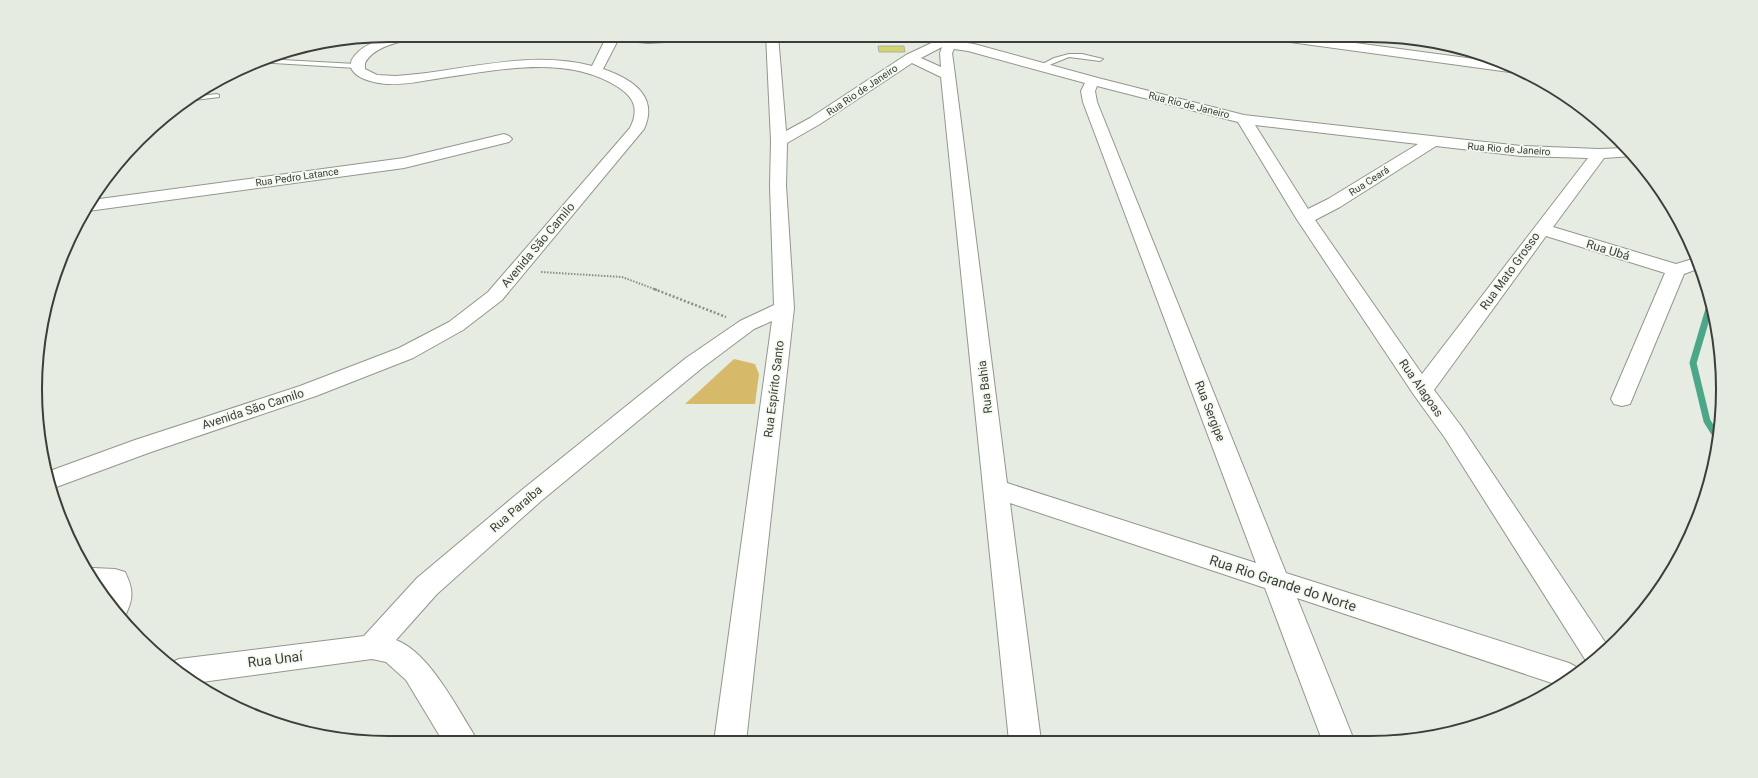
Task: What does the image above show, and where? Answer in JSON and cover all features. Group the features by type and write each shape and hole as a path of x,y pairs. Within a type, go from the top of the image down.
{"street":[{"path":"356,66 358,59 385,42"},
{"path":"596,71 608,42"},
{"name":"Rua Espírito Santo","path":"731,736 784,308 778,186 779,141 772,42"},
{"path":"1320,42 1498,66"},
{"name":"Rua Rio de Janeiro","path":"779,141 815,121 910,58 935,44 946,44 975,48 1093,81 1244,119 1431,142 1520,151 1599,154 1622,152"},
{"path":"925,65 946,44"},
{"name":"Rua Bahia","path":"946,44 948,75 1024,736"},
{"path":"1429,48 1440,58"},
{"path":"910,58 948,75"},
{"name":"Avenida São Camilo","path":"54,479 143,446 308,391 406,353 456,326 495,296 637,129 643,117 643,105 634,92 623,83 596,71 554,64 530,64 492,67 410,79 393,79 369,77 358,71 356,66"},
{"name":"Rua Sergipe","path":"1093,81 1088,91 1090,102 1336,736"},
{"name":"Rua Alagoas","path":"1244,119 1305,218 1452,432 1596,652"},
{"name":"Rua Pedro Latance","path":"94,205 404,163 504,139"},
{"name":"Rua Ceará","path":"1305,218 1334,204 1431,142"},
{"name":"Rua Mato Grosso","path":"1422,390 1599,154"},
{"name":"Rua Ubá","path":"1541,230 1676,270"},
{"path":"1622,399 1676,270 1693,265"},
{"name":"Rua Paraíba","path":"372,647 427,586 532,495 694,363 747,325 784,308"},
{"name":"Rua Rio Grande do Norte","path":"997,489 1566,675"},
{"path":"98,579 115,580 119,590 117,603"},
{"path":"372,647 394,652 416,671 458,736"},
{"name":"Rua Unaí","path":"187,671 372,647"}],"lane":[{"path":"1040,66 1067,55 1100,59"},
{"path":"273,62 356,66"},
{"path":"199,98 217,96"}],"path":[{"path":"516,271 622,276 747,325"}],"shaded area":[{"path":"734,359 755,364 759,374 755,404 685,404"}],"building":[{"path":"878,46 904,46 905,52 879,52"}],"waterway":[{"path":"1707,314 1693,363 1707,421 1713,431"}]}
